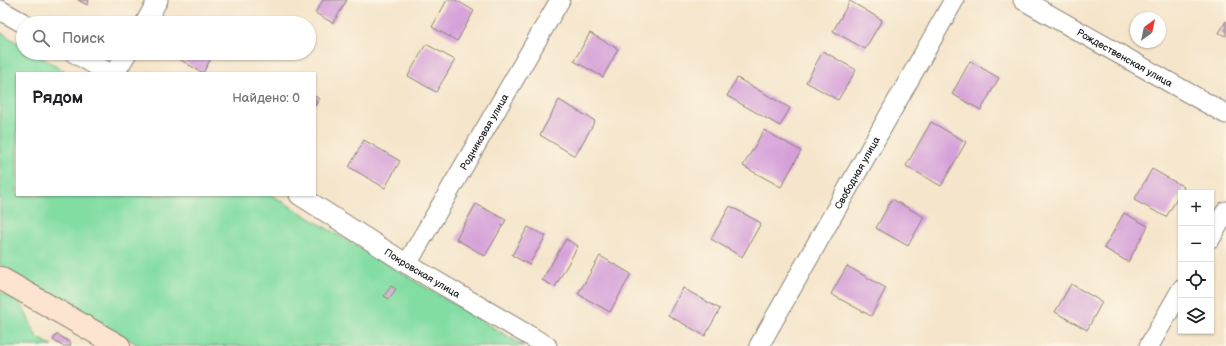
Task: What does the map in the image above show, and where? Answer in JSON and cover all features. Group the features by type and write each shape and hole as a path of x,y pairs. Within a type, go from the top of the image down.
{"main road":[{"path":"0,278 119,346"}],"street":[{"path":"149,16 158,0"},
{"name":"Родниковая улица","path":"407,264 560,0"},
{"name":"Свободная улица","path":"759,346 954,0"},
{"name":"Рождественская улица","path":"1023,0 1226,114"},
{"path":"0,10 16,19"},
{"path":"86,60 107,72"},
{"path":"116,72 123,60"},
{"name":"Покровская улица","path":"302,196 407,264 547,346"},
{"path":"1214,233 1226,211"},
{"path":"1149,346 1178,295"}],"green space":[{"path":"0,32 16,42 16,60 46,60 66,72 16,72 16,196 273,196 524,346 140,346 0,265"},
{"path":"0,292 21,303 37,337 53,346 0,346"}],"building":[{"path":"78,0 89,0 87,5"},
{"path":"323,0 347,0 333,23 315,13"},
{"path":"447,0 456,0 474,11 457,41 432,27"},
{"path":"850,1 882,20 865,49 833,31"},
{"path":"1226,21 1226,36 1219,33"},
{"path":"590,33 618,49 603,77 574,61"},
{"path":"426,44 455,60 436,92 408,76"},
{"path":"823,51 856,70 838,100 806,82"},
{"path":"180,60 210,60 204,72"},
{"path":"970,61 999,78 981,110 952,94"},
{"path":"737,78 790,108 780,126 727,96"},
{"path":"316,97 319,99 316,104"},
{"path":"559,100 595,121 575,156 540,135"},
{"path":"931,122 966,142 941,186 906,166"},
{"path":"764,130 801,151 781,187 743,166"},
{"path":"364,140 400,161 385,188 349,167"},
{"path":"1152,169 1184,187 1182,190 1178,190 1178,197 1166,217 1134,200"},
{"path":"892,199 924,217 908,246 876,228"},
{"path":"476,204 506,220 485,256 456,239"},
{"path":"730,206 761,223 742,257 711,239"},
{"path":"1124,213 1148,226 1128,262 1104,248"},
{"path":"528,227 546,236 529,265 512,255"},
{"path":"566,239 578,246 555,287 542,280"},
{"path":"600,256 631,274 610,312 578,294"},
{"path":"847,266 886,288 871,316 831,294"},
{"path":"1071,284 1102,302 1087,330 1055,312"},
{"path":"391,286 396,289 389,299 384,296"},
{"path":"683,288 720,309 705,336 668,315"},
{"path":"57,334 71,343 70,346 62,346 53,340"}]}
